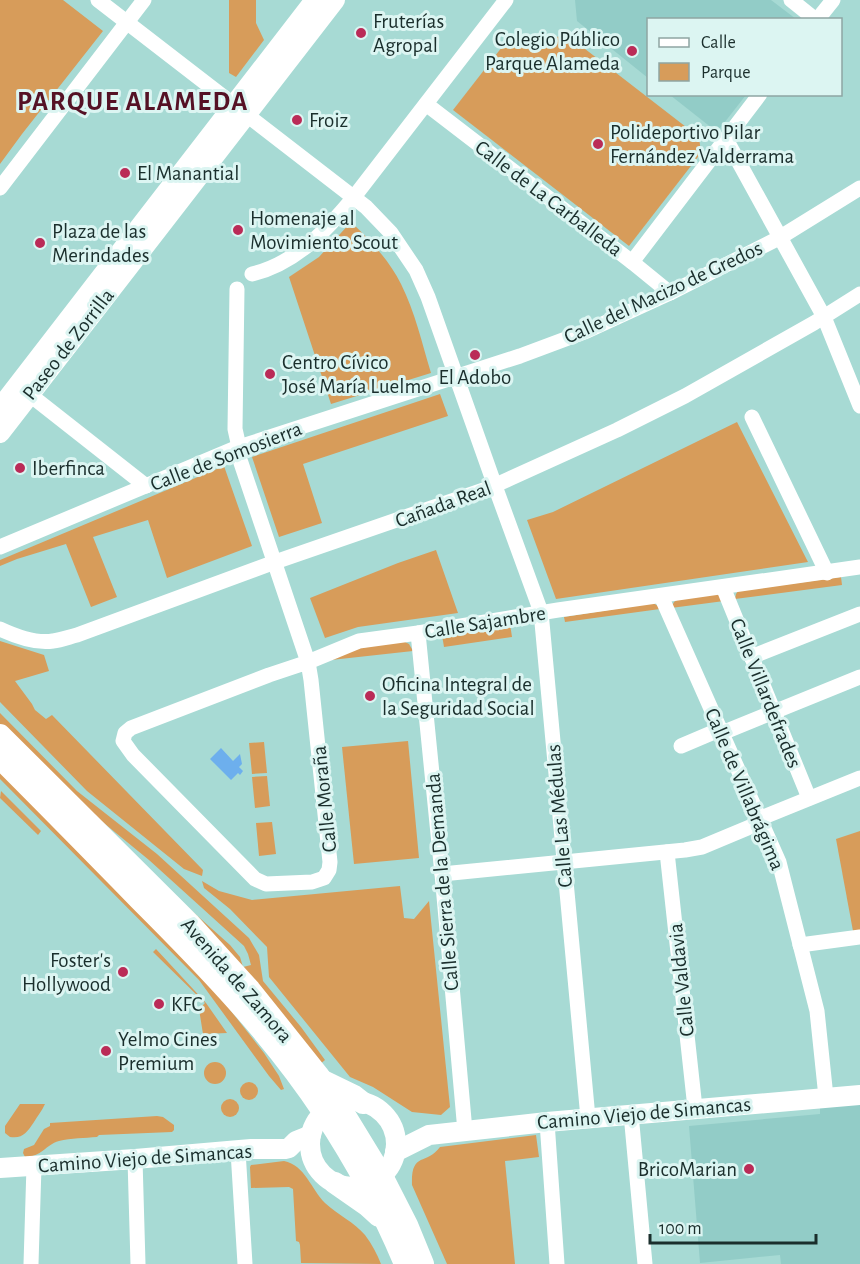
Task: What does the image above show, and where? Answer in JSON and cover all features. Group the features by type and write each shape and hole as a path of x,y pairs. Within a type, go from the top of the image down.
{"highway":[{"name":"Avenida de Zamora","path":"0,735 189,923 250,990 322,1080 331,1109"},
{"name":"Avenida de Zamora","path":"0,758 196,956 331,1109 374,1181 408,1228 423,1264"},
{"path":"322,1080 363,1103"},
{"name":"Avenida de Zamora","path":"374,1181 387,1223 405,1264"},
{"path":"335,1183 368,1206 387,1223"}],"main road":[{"name":"Paseo de Zorrilla","path":"0,433 240,110 315,0"},
{"name":"Paseo de Zorrilla","path":"0,408 240,110 335,0"},
{"name":"Camino Viejo de Simancas","path":"395,1152 429,1136 465,1131 695,1108 860,1095"},
{"path":"363,1103 347,1102 331,1109 315,1125 311,1135 311,1150 315,1164 322,1174 335,1183 350,1187 374,1181 389,1168 395,1152 395,1135 387,1119"},
{"name":"Camino Viejo de Simancas","path":"363,1103 380,1111 387,1119 429,1136"},
{"name":"Camino Viejo de Simancas","path":"0,1167 289,1148 311,1135"},
{"path":"289,1148 298,1156 315,1164"}],"street":[{"name":"Calle Las Médulas","path":"98,0 366,207 391,233 416,270 428,297 541,612 588,1118"},
{"path":"0,188 144,0"},
{"path":"252,274 271,269 317,238 354,197 506,0"},
{"path":"790,0 814,18"},
{"path":"819,18 833,0"},
{"path":"632,262 758,96"},
{"name":"Calle de La Carballeda","path":"426,104 670,293"},
{"path":"726,139 824,317 860,403"},
{"name":"Calle del Macizo de Gredos","path":"456,377 587,331 670,293 779,238 860,188"},
{"name":"Calle Moraña","path":"125,733 123,741 133,755 255,879 266,884 312,882 324,878 329,870 330,862 308,662 237,448 235,429 237,289"},
{"name":"Cañada Real","path":"0,629 33,641 51,642 77,635 275,562 495,486 685,396 860,294"},
{"name":"Calle de Somosierra","path":"0,547 237,448 456,377"},
{"path":"29,394 146,486"},
{"path":"752,417 827,573"},
{"name":"Calle Sajambre","path":"125,733 131,728 359,641 541,612 860,567"},
{"name":"Calle Villardefrades","path":"723,587 809,798"},
{"name":"Calle de Villabrágima","path":"661,596 779,862 816,1011 826,1097"},
{"path":"751,657 860,614"},
{"name":"Calle Sierra de la Demanda","path":"418,633 465,1131"},
{"path":"681,746 860,677"},
{"path":"442,874 702,847 809,798 860,778"},
{"name":"Calle Valdavia","path":"667,852 695,1108"},
{"path":"800,945 860,937"},
{"path":"631,1114 645,1264"},
{"path":"547,1122 557,1264"},
{"path":"238,1151 244,1264"},
{"path":"135,1159 138,1264"},
{"path":"31,1264 34,1166"}],"shaded area":[{"name":"Colegio Público Parque Alameda","path":"575,0 771,0 795,18 647,18 647,77 577,21"},
{"name":"Colegio Público Parque Alameda","path":"671,96 745,96 717,132"},
{"path":"860,1100 860,1264 781,1264 780,1255 700,1263 689,1126 820,1114 820,1103"}],"green space":[{"path":"0,0 63,0 103,31 0,164"},
{"path":"229,0 256,0 256,23 264,40 236,77 229,73"},
{"name":"Polideportivo Pilar Fernández Valderrama","path":"567,35 699,137 701,153 629,246 453,110 502,47"},
{"path":"351,222 379,251 401,284 431,373 331,404 289,277 319,257"},
{"path":"440,394 448,416 303,464 322,523 279,537 252,457"},
{"path":"737,422 808,562 556,599 527,520 553,512"},
{"path":"224,466 252,546 167,578 148,520 93,537 117,597 91,607 66,544 0,566 0,560"},
{"path":"436,550 458,613 358,627 325,638 310,598"},
{"path":"841,577 842,585 735,599 738,591"},
{"path":"716,594 724,601 671,608 677,600"},
{"path":"653,603 660,609 565,622 564,617"},
{"path":"510,624 512,637 444,647 442,635"},
{"path":"0,641 44,655 49,671 15,681 35,710 46,719 52,715 203,870 202,876 184,869 87,791 0,702"},
{"path":"403,641 409,644 413,651 331,660 349,650"},
{"path":"0,713 77,791 157,854 249,938 259,955 263,981 325,1060 319,1065 183,903 230,945 240,957 243,967 251,965 244,946 149,860 72,797 0,725"},
{"path":"408,741 419,858 354,864 342,747"},
{"path":"264,742 267,773 252,774 249,743"},
{"path":"0,768 206,979 264,1053 279,1076 284,1089 281,1090 269,1076 199,980 0,779"},
{"path":"267,776 270,806 255,808 252,777"},
{"path":"1,791 41,831 38,835 0,798"},
{"path":"272,822 276,854 259,856 256,823"},
{"path":"860,831 860,930 853,931 836,839"},
{"path":"202,881 219,891 252,900 400,886 404,918 414,919 429,901 450,1107 441,1115 412,1112 373,1087 350,1077 269,977 267,947 230,909 204,888"},
{"path":"156,949 206,1003 227,1033 203,1034 199,1009 205,1003 153,952"},
{"path":"215,1062 223,1065 226,1073 223,1081 215,1084 207,1081 204,1073 207,1065"},
{"path":"249,1082 255,1085 258,1091 255,1097 249,1100 243,1097 240,1091 243,1085"},
{"path":"230,1099 236,1102 239,1108 236,1114 230,1117 224,1114 221,1108 224,1102"},
{"path":"20,1104 45,1104 27,1132 18,1137 10,1137 5,1133 5,1126"},
{"path":"163,1117 174,1125 174,1130 172,1132 99,1135 68,1139 54,1143 36,1155 25,1157 23,1153 24,1149 34,1145 50,1123"},
{"path":"536,1135 539,1157 505,1161 515,1264 447,1264 412,1185 414,1167 420,1160 435,1153 440,1147"},
{"path":"284,1161 303,1172 325,1203 361,1230 372,1245 381,1264 301,1263 300,1245 296,1241 293,1189 289,1187 251,1188 251,1165"}],"water":[{"path":"221,748 233,761 240,754 242,764 239,767 243,771 231,780 210,759"}],"place":[{"name":"Fruterías Agropal","path":"361,33"},
{"name":"Colegio Público Parque Alameda","path":"632,51"},
{"name":"Froiz","path":"297,120"},
{"name":"Polideportivo Pilar Fernández Valderrama","path":"598,144"},
{"name":"El Manantial","path":"125,173"},
{"name":"Homenaje al Movimiento Scout","path":"238,230"},
{"name":"Plaza de las Merindades","path":"40,243"},
{"name":"El Adobo","path":"475,355"},
{"name":"Centro Cívico José María Luelmo","path":"270,374"},
{"name":"Iberfinca","path":"20,468"},
{"name":"Oficina Integral de la Seguridad Social","path":"370,696"},
{"name":"Foster's Hollywood","path":"123,972"},
{"name":"KFC","path":"159,1004"},
{"name":"Yelmo Cines Premium","path":"106,1051"},
{"name":"BricoMarian","path":"749,1169"}],"district":[{"name":"PARQUE ALAMEDA","path":"133,101"}]}
